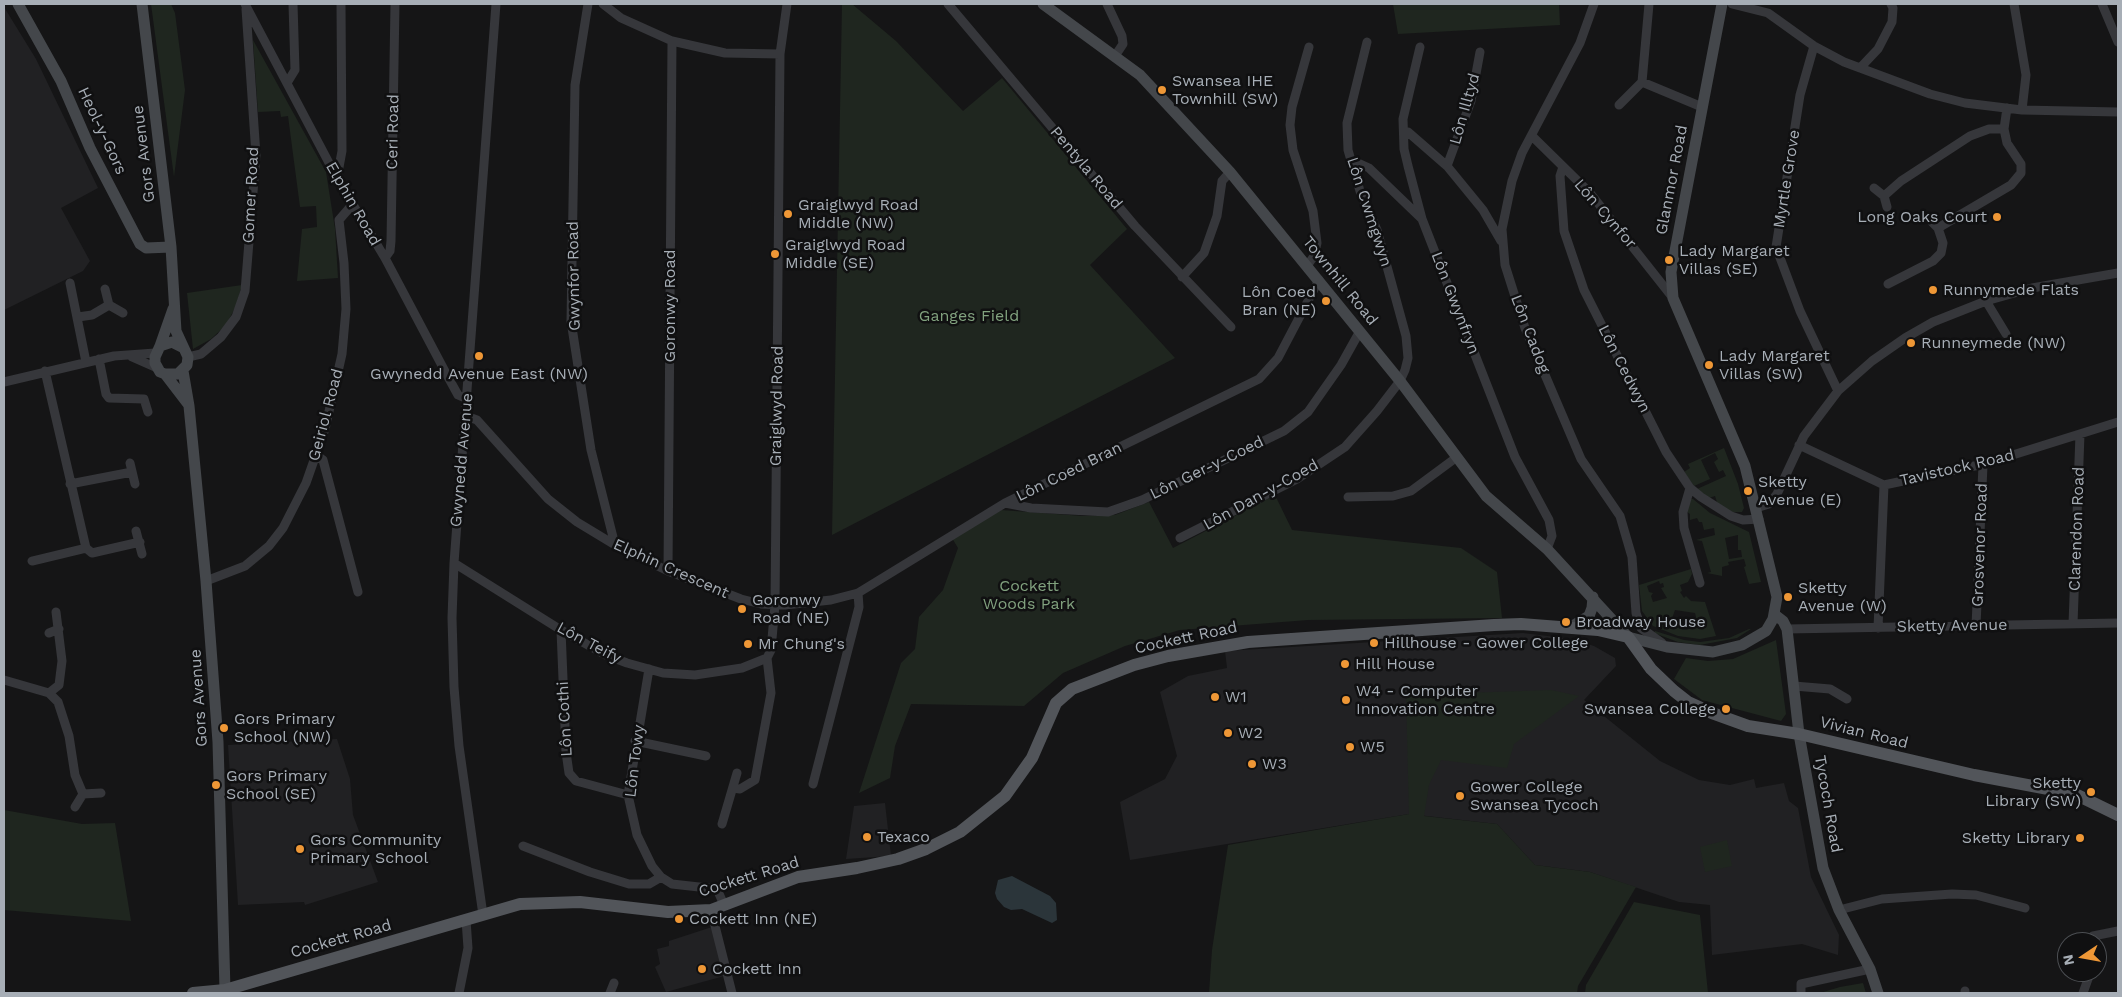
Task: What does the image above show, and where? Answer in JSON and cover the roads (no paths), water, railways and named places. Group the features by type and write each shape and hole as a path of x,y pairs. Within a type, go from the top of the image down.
{"main road":[{"name":"Cockett Road","path":"193,993 225,990 483,915 536,902 580,902 668,912 710,910 798,877 898,859 926,849 964,830 992,809 1021,776 1060,698 1072,689 1134,665 1208,648 1248,642 1494,625 1571,627 1628,637"},
{"path":"1608,632 1651,669"},
{"name":"Vivian Road","path":"1628,637 1651,669 1688,702 1712,713 1748,726 1799,734 1974,775 2075,794 2118,815"}],"street":[{"name":"Heol-y-Gors","path":"18,4 61,81 90,148 140,244 146,248 171,246"},
{"name":"Gors Avenue","path":"142,4 171,246 176,301 176,331 182,347"},
{"path":"287,83 295,70 293,4"},
{"path":"337,178 342,151 341,4"},
{"name":"Ceri Road","path":"385,258 390,251 392,241 395,4"},
{"name":"Gwynedd Avenue","path":"483,915 454,687 454,563 496,4"},
{"name":"Gwynfor Road","path":"588,4 575,85 572,321 591,450 615,545"},
{"path":"603,4 622,18 672,41 725,53 780,54"},
{"name":"Graiglwyd Road","path":"733,788 740,789 755,780 771,693 767,658 771,650 774,605 780,54 787,4"},
{"name":"Pentyla Road","path":"948,4 1135,226 1231,327"},
{"name":"Townhill Road","path":"1042,4 1140,75 1230,172 1400,381 1486,496 1547,548 1628,637"},
{"path":"1107,4 1122,36 1123,44 1115,56"},
{"name":"Lôn Cadog","path":"1594,4 1580,43 1522,153 1507,196 1502,229 1505,265 1524,328 1582,459 1620,516 1632,557 1636,614 1641,628 1671,648"},
{"path":"1619,105 1642,82 1649,4"},
{"name":"Glanmor Road","path":"1722,4 1671,272 1673,298 1745,466 1775,584 1774,614"},
{"path":"1732,4 1768,14 1814,46 1860,68 1930,94 1965,104 2022,110 2118,112"},
{"path":"1860,68 1878,49 1892,22 1893,8 1891,4"},
{"path":"2014,4 2023,48 2026,75 2022,110"},
{"path":"2102,4 2118,42"},
{"name":"Elphin Road","path":"245,5 337,178 385,258 458,395 467,399"},
{"name":"Gomer Road","path":"188,357 201,354 221,337 236,317 245,291 256,155 245,5"},
{"name":"Goronwy Road","path":"668,571 672,41"},
{"name":"Lôn Cwmgwyn","path":"1367,42 1347,123 1348,150 1366,208 1377,230 1406,336 1408,358 1400,381"},
{"name":"Myrtle Grove","path":"1814,46 1800,95 1776,247 1800,311 1838,391"},
{"path":"1307,266 1314,256 1317,243 1313,211 1293,150 1290,125 1292,107 1309,47"},
{"name":"Lôn Gwynfryn","path":"1420,47 1403,119 1406,158 1422,219 1515,456 1549,520 1552,536 1547,548"},
{"name":"Lôn Illtyd","path":"1447,166 1470,101 1480,52"},
{"path":"1642,82 1702,107"},
{"path":"1938,228 2011,185 2021,174 2021,164 2007,143 2004,129 2007,108"},
{"path":"1884,196 1901,181 1970,136 1989,128 2004,129"},
{"path":"1404,132 1408,132 1447,166 1483,210 1503,244"},
{"name":"Lôn Cynfor","path":"1532,136 1590,193 1622,231 1673,298"},
{"path":"1352,164 1358,163 1368,168 1422,219"},
{"name":"Lôn Cedwyn","path":"1563,167 1560,176 1564,230 1584,290 1666,452 1690,488 1730,516 1743,520 1758,513"},
{"path":"1182,277 1204,253 1217,216 1222,181 1230,172"},
{"path":"1874,188 1884,196 1887,207"},
{"name":"Geiriol Road","path":"206,581 245,566 269,546 282,528 298,498 316,455 335,391 342,354 346,309 344,263 339,220 352,205"},
{"path":"1888,284 1933,261 1940,253 1943,243 1938,228 1930,220"},
{"path":"1758,513 1769,504 1776,494 1799,445 1838,391 1872,361 1905,338 1939,320 1986,301 2032,288 2118,273"},
{"name":"Lôn Coed Bran","path":"774,605 812,603 858,593 1004,503 1259,379 1278,358 1319,280"},
{"path":"69,283 78,317 86,362"},
{"path":"106,289 109,305 123,313"},
{"name":"Gors Avenue","path":"158,350 176,301"},
{"path":"1986,301 2006,334"},
{"path":"78,317 92,314 109,305"},
{"name":"Lôn Ger-y-Coed","path":"1004,503 1031,508 1099,512 1122,508 1142,500 1284,431 1308,412 1341,364 1360,331"},
{"path":"4,382 99,359 114,356 131,356 158,350 172,342 182,347 188,357 183,371 174,375 161,371 131,356"},
{"path":"158,350 161,371 189,406"},
{"path":"99,359 106,394 109,398 144,399 148,412"},
{"path":"45,371 86,548 92,553 140,542"},
{"name":"Gors Avenue","path":"183,371 189,406 206,581 218,742 225,990"},
{"name":"Lôn Dan-y-Coed","path":"1180,538 1297,478 1344,447 1400,381"},
{"name":"Elphin Crescent","path":"466,416 477,420 548,499 577,522 615,545 668,571 741,599 774,605"},
{"name":"Tavistock Road","path":"1799,445 1884,485 1983,464 2118,422"},
{"name":"Clarendon Road","path":"2073,624 2080,434"},
{"path":"316,455 323,460 358,592"},
{"path":"1348,497 1392,496 1411,491 1457,457"},
{"name":"Grosvenor Road","path":"1976,626 1983,464"},
{"path":"70,484 131,467 135,484"},
{"path":"1878,628 1884,485"},
{"path":"1690,488 1683,512 1684,528 1700,583"},
{"path":"136,531 142,554"},
{"path":"32,562 86,548"},
{"name":"Lôn Teify","path":"454,563 561,630 606,655 650,669 679,676 695,675 742,668 767,658"},
{"path":"813,784 859,607 858,593"},
{"path":"1571,627 1589,616 1593,597"},
{"path":"49,693 59,685 62,661 56,612"},
{"path":"1628,637 1671,648 1703,652 1734,648 1766,631 1774,614 1783,621 1787,629"},
{"name":"Sketty Avenue","path":"1787,629 2118,623"},
{"name":"Tycoch Road","path":"1787,629 1799,734 1823,868 1839,910 1870,969 1878,993"},
{"path":"49,633 59,630"},
{"name":"Lôn Cothi","path":"561,630 566,752 569,773 576,781 628,795"},
{"name":"Lôn Towy","path":"650,669 635,742 628,795 643,850 662,877"},
{"path":"4,680 49,693 58,702 69,736 75,776 83,794"},
{"path":"1794,686 1830,689 1847,699"},
{"path":"635,742 706,756"},
{"path":"722,824 737,773"},
{"path":"83,794 101,793"},
{"path":"75,807 83,794"},
{"path":"523,846 620,882 640,886 650,884 662,877 672,884 717,889 724,905"},
{"path":"1839,910 1882,899 1952,894 1976,894 2025,908"},
{"path":"710,910 732,993"},
{"path":"459,993 468,948 466,920"},
{"path":"1802,993 1800,984 1870,969"},
{"path":"610,993 614,983"}],"place":[{"name":"Swansea IHE Townhill (SW)","path":"1162,90"},
{"name":"Graiglwyd Road Middle (NW)","path":"788,214"},
{"name":"Long Oaks Court","path":"1997,217"},
{"name":"Graiglwyd Road Middle (SE)","path":"775,254"},
{"name":"Lady Margaret Villas (SE)","path":"1669,260"},
{"name":"Runnymede Flats","path":"1933,290"},
{"name":"Lôn Coed Bran (NE)","path":"1326,301"},
{"name":"Runneymede (NW)","path":"1911,343"},
{"name":"Gwynedd Avenue East (NW)","path":"479,356"},
{"name":"Lady Margaret Villas (SW)","path":"1709,365"},
{"name":"Sketty Avenue (E)","path":"1748,491"},
{"name":"Sketty Avenue (W)","path":"1788,597"},
{"name":"Goronwy Road (NE)","path":"742,609"},
{"name":"Broadway House","path":"1566,622"},
{"name":"Hillhouse - Gower College","path":"1374,643"},
{"name":"Mr Chung's","path":"748,644"},
{"name":"Hill House","path":"1345,664"},
{"name":"W1","path":"1215,697"},
{"name":"W4 - Computer Innovation Centre","path":"1346,700"},
{"name":"Swansea College","path":"1726,709"},
{"name":"Gors Primary School (NW)","path":"224,728"},
{"name":"W2","path":"1228,733"},
{"name":"W5","path":"1350,747"},
{"name":"W3","path":"1252,764"},
{"name":"Gors Primary School (SE)","path":"216,785"},
{"name":"Sketty Library (SW)","path":"2091,792"},
{"name":"Gower College Swansea Tycoch","path":"1460,796"},
{"name":"Texaco","path":"867,837"},
{"name":"Sketty Library","path":"2080,838"},
{"name":"Gors Community Primary School","path":"300,849"},
{"name":"Cockett Inn (NE)","path":"679,919"},
{"name":"Cockett Inn","path":"702,969"}],"park label":[{"name":"Ganges Field","path":"969,316"},
{"name":"Cockett Woods Park","path":"1029,595"}]}
